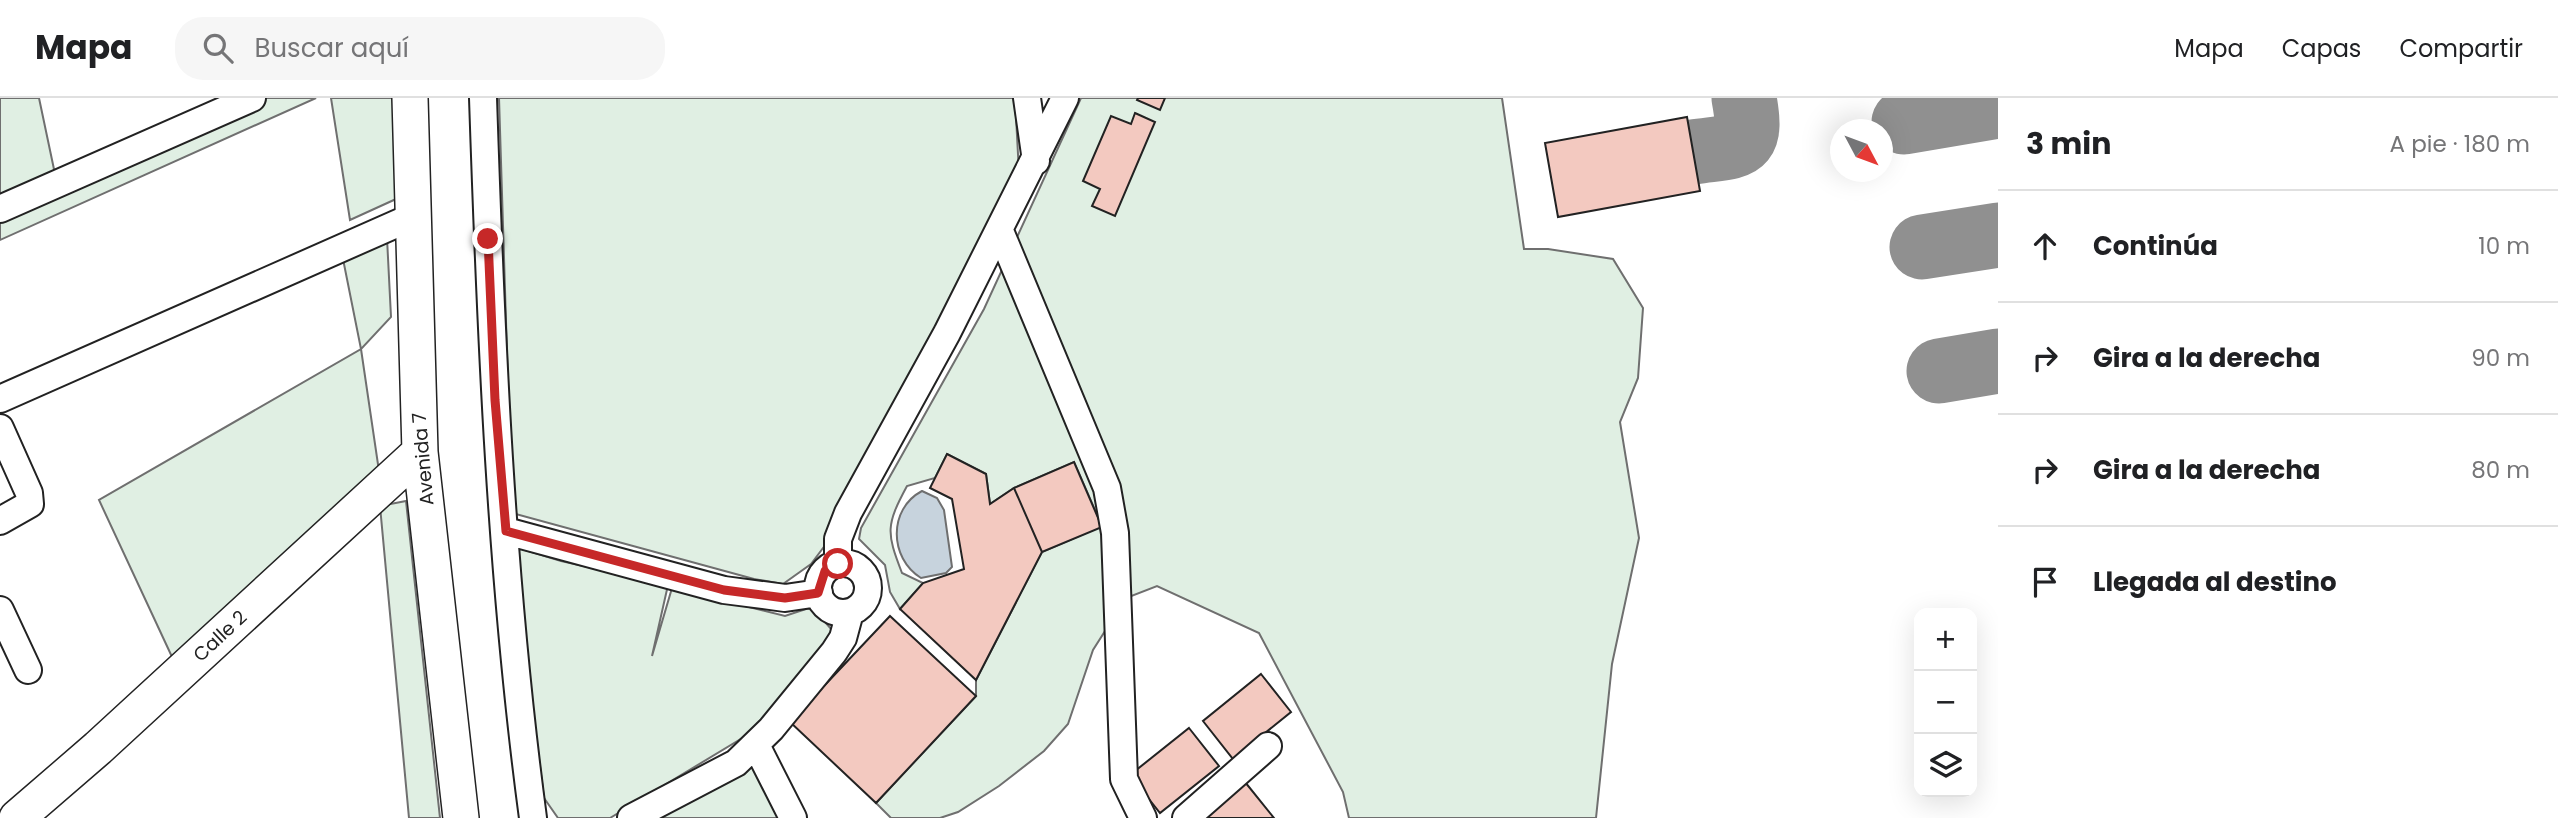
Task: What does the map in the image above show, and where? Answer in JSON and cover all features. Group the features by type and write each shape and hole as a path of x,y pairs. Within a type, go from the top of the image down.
{"main road":[{"name":"Avenida 7","path":"410,98 420,452 461,818"},
{"name":"Calle 2","path":"17,818 98,748 420,452"}],"street":[{"path":"0,209 252,98"},
{"path":"483,98 495,400 519,715 533,818"},
{"path":"1027,98 1036,161"},
{"path":"838,564 838,539 848,513 1000,231 1065,98"},
{"path":"0,399 412,217"},
{"path":"1000,231 1107,488 1115,533 1124,779 1143,818"},
{"path":"0,428 29,493 30,504 0,521"},
{"path":"506,531 724,590 785,598 818,593"},
{"path":"838,564 860,569 867,583 862,604 850,612 833,611 821,601 818,593 825,571 838,564"},
{"path":"0,610 29,670"},
{"path":"631,818 736,762 756,745 834,652 843,638 850,612"},
{"path":"756,745 793,818"},
{"path":"1186,818 1268,746"}],"green space":[{"path":"0,98 39,98 55,174 231,98 316,98 0,240"},
{"path":"331,98 395,98 396,199 350,220"},
{"path":"499,98 1015,98 1019,173 826,544 811,564 783,584 754,579 512,513"},
{"path":"1081,98 1502,98 1524,249 1548,249 1613,259 1643,308 1638,378 1620,422 1639,538 1612,664 1596,818 1349,818 1343,792 1259,633 1157,586 1126,598 1093,650 1068,724 1044,751 999,786 958,812 940,818 891,818 876,803 976,696 976,680 1042,552 1102,526 1074,462 1014,488 990,504 986,474 947,454 935,478 907,486 895,510 891,538 902,573 923,583 900,609 890,592 885,565 859,539 861,528 984,309"},
{"path":"387,238 391,317 361,349 342,254"},
{"path":"361,349 379,471 173,659 99,500"},
{"path":"406,501 440,818 409,818 380,506"},
{"path":"512,546 561,561 668,585 652,656 672,588 785,616 812,607 832,630 821,657 749,734 610,818 558,818 544,798"},
{"path":"755,757 784,818 647,818"}],"shaded area":[{"path":"922,491 937,498 944,510 952,567 946,573 921,578 910,569 903,558 897,534 903,509"}],"building":[{"path":"1165,98 1160,110 1137,100"},
{"path":"1135,113 1155,122 1115,216 1092,206 1100,189 1083,181 1111,116 1131,124"},
{"path":"1687,117 1700,191 1558,217 1545,143"},
{"path":"947,454 986,474 990,504 1014,488 1042,552 976,680 900,609 923,583 964,569 952,499 930,488"},
{"path":"1074,462 1102,527 1042,552 1014,488"},
{"path":"890,616 976,696 876,803 790,722"},
{"path":"1261,674 1291,712 1233,759 1203,721"},
{"path":"1189,728 1219,766 1160,813 1130,775"},
{"path":"1245,782 1274,818 1201,818"}],"taxiway":[{"path":"1693,152 1740,143 1747,128 1744,98"},
{"path":"1904,122 1998,106"},
{"path":"1922,247 1998,235"},
{"path":"1939,371 1998,361"}],"route":[{"path":"488,239 495,400 506,531 724,590 785,598 818,593 825,571 838,564"}]}
